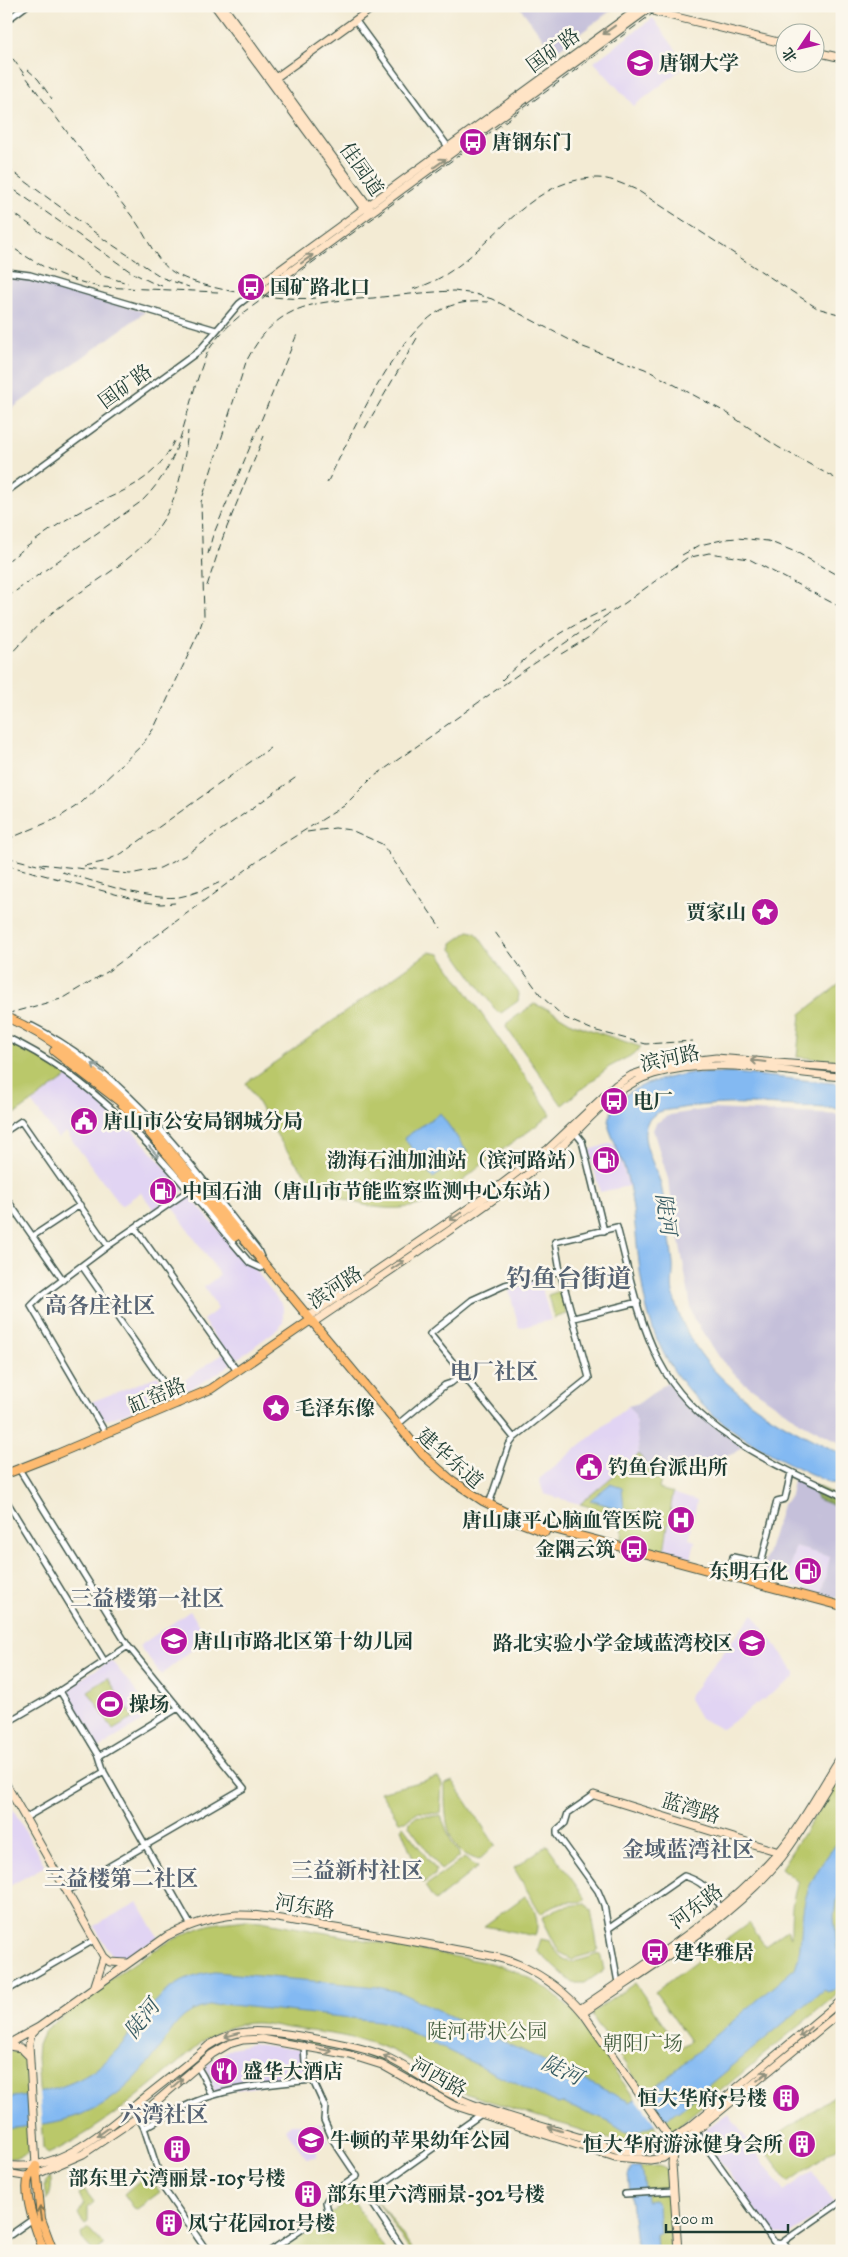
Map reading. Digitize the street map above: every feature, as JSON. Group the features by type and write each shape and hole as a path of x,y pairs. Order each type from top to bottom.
{"main road":[{"name":"佳园道","path":"215,6 274,79"},
{"name":"佳园道","path":"223,6 369,209"},
{"path":"274,79 375,6"},
{"path":"650,7 656,12 776,42"},
{"name":"国矿路","path":"252,294 261,293 449,148 639,8 650,7"},
{"name":"国矿路","path":"369,209 650,7"},
{"path":"826,54 842,58"},
{"path":"6,1015 35,1031 100,1078 122,1097 150,1126 255,1258"},
{"path":"6,1022 31,1034 119,1102 147,1130 255,1258"},
{"name":"滨河路","path":"310,1321 486,1204 545,1160 616,1085 632,1075 664,1064 716,1058 842,1068"},
{"name":"滨河路","path":"573,1130 621,1089 636,1081 668,1070 720,1065 842,1077"},
{"name":"建华东道","path":"255,1258 423,1455 444,1474 489,1504 548,1528 842,1606"},
{"name":"建华东道","path":"310,1321 407,1444 447,1483 479,1504 527,1526 842,1611"},
{"name":"缸窑路","path":"6,1474 179,1404 211,1389 310,1321"},
{"name":"河东路","path":"581,2011 738,1894 778,1852 842,1755"},
{"name":"河东路","path":"581,2011 705,1928 754,1887 782,1856 842,1764"},
{"path":"6,1784 104,1957 110,1962 128,1963"},
{"name":"蓝湾路","path":"594,1795 778,1852"},
{"name":"河东路","path":"6,2045 38,2027 167,1936 190,1924 236,1915 265,1916 384,1935 500,1957 520,1965 553,1983 581,2011 671,2140"},
{"path":"94,1987 100,1976 104,1957"},
{"name":"河西路","path":"6,2174 34,2172 83,2154 138,2117 196,2066 229,2044 242,2040 262,2039 304,2042 380,2055 405,2067 445,2092 472,2104 616,2153 641,2152 661,2147 671,2140 842,2000"},
{"name":"河西路","path":"6,2165 34,2172 96,2137 219,2038 249,2031 268,2032 382,2065 437,2097 480,2115 641,2160 663,2158 842,2011"},
{"path":"38,2027 31,2035 29,2056 34,2172 41,2219 53,2251"},
{"path":"6,2045 21,2048 29,2056"},
{"path":"671,2140 678,2251"},
{"path":"34,2172 28,2186 33,2219 44,2251"}],"street":[{"path":"6,21 26,6"},
{"path":"356,21 449,148"},
{"path":"6,272 30,275 216,330"},
{"name":"国矿路","path":"6,492 199,351 239,304 252,294"},
{"path":"6,1015 67,1046 95,1066 136,1102 156,1122 258,1250 263,1266"},
{"path":"6,1037 51,1060 106,1102 145,1141 250,1263 263,1266"},
{"path":"6,1132 21,1122 108,1246"},
{"path":"573,1130 582,1141 604,1231"},
{"path":"106,1434 32,1306 41,1296 108,1246 188,1191"},
{"path":"6,1198 63,1280"},
{"path":"33,1236 80,1205"},
{"path":"135,1228 236,1371"},
{"path":"489,1504 509,1445 514,1438 590,1378 560,1271 554,1242 617,1228 650,1341 659,1361 686,1400 701,1415 742,1446 842,1496"},
{"path":"82,1266 179,1404"},
{"path":"514,1438 430,1334 478,1298 505,1285 560,1271"},
{"path":"574,1318 638,1302"},
{"path":"396,1425 445,1385 451,1383 462,1374"},
{"path":"19,1469 128,1646 244,1788 146,1847 67,1891"},
{"path":"729,1577 733,1556 761,1563 777,1501 785,1499 791,1472"},
{"path":"6,1500 105,1662"},
{"path":"6,1722 128,1646"},
{"path":"60,1690 99,1756 104,1772 190,1924"},
{"path":"99,1756 178,1708"},
{"path":"26,1818 104,1772"},
{"path":"594,1795 568,1813 565,1822 557,1830 556,1834 598,1891 604,1905 618,1983"},
{"path":"608,1928 684,1876 698,1880 704,1885 721,1908"},
{"path":"6,1991 94,1940"},
{"path":"270,2251 328,2211 326,2202 330,2195 357,2176 333,2140 324,2120 325,2107 323,2100 312,2080 303,2055 304,2042"},
{"path":"196,2066 212,2096"},
{"path":"144,2128 186,2106 212,2096 271,2084 312,2080"},
{"path":"133,2107 144,2128 164,2189 207,2251"},
{"path":"404,2251 367,2195 480,2115"},
{"path":"695,2131 774,2242 780,2244 842,2201"},
{"path":"625,2194 673,2191"},
{"path":"6,2238 33,2219"},
{"path":"783,2242 789,2251"}],"shaded area":[{"path":"519,6 617,6 554,53"},
{"name":"唐钢大学","path":"653,18 687,65 634,106 594,62"},
{"path":"6,276 26,278 145,312 6,413"},
{"path":"70,1075 135,1133 185,1190 154,1210 141,1192 121,1206 66,1132 58,1138 32,1103"},
{"path":"710,1109 842,1115 842,1444 799,1421 743,1382 722,1361 693,1318 668,1179 653,1130 656,1123 670,1115"},
{"name":"渤海石油加油站（滨河路站）","path":"612,1143 617,1149 629,1186 600,1192 589,1150"},
{"path":"188,1194 247,1264 253,1267 283,1306 283,1323 279,1328 214,1376 189,1389 108,1420 101,1418 91,1402 158,1376 169,1391 225,1352 203,1320 218,1309 204,1287 220,1275 171,1205"},
{"path":"539,1278 551,1320 519,1328 508,1286"},
{"path":"668,1382 683,1399 742,1447 733,1454 674,1470 661,1480 654,1478 639,1454 635,1415 628,1406 639,1403"},
{"name":"钓鱼台派出所","path":"628,1406 635,1415 639,1454 580,1504 544,1494 539,1479"},
{"path":"794,1476 814,1485 817,1499 842,1509 842,1599 821,1594 830,1557 795,1547 786,1584 760,1577 782,1505 789,1499"},
{"name":"唐山康平心脑血管医院","path":"673,1493 697,1501 689,1539 695,1541 691,1559 664,1551"},
{"name":"东明石化","path":"795,1547 830,1557 821,1594 786,1584"},
{"name":"唐山市路北区第十幼儿园","path":"190,1611 208,1637 161,1675 139,1646"},
{"name":"路北实验小学金域蓝湾校区","path":"753,1614 795,1672 795,1677 722,1729 700,1718 688,1697"},
{"path":"111,1660 154,1714 97,1749 65,1692 67,1688"},
{"path":"13,1809 45,1866 6,1888 6,1812"},
{"path":"138,1902 158,1937 123,1961 113,1958 94,1926"},
{"path":"252,2044 302,2050 314,2078 215,2093 205,2066 231,2048"},
{"path":"728,2113 784,2191 812,2171 835,2203 788,2236 769,2230 700,2133"},
{"name":"牛顿的苹果幼年公园","path":"322,2123 328,2142 317,2149 317,2156 307,2159 285,2129 291,2124"}],"green space":[{"path":"469,931 476,933 519,994 518,1001 501,1013 497,1012 452,949 452,943"},
{"path":"429,952 440,954 551,1114 442,1196 426,1203 408,1207 390,1208 353,1202 321,1186 298,1165 282,1143 246,1083"},
{"path":"842,982 842,1061 797,1057 801,1014"},
{"path":"534,1004 550,1010 573,1024 641,1047 634,1054 609,1067 562,1105 506,1027 507,1023"},
{"path":"6,1039 70,1075 15,1114 6,1103"},
{"path":"560,1291 567,1314 554,1318 548,1295"},
{"path":"639,1454 654,1478 661,1480 659,1489 673,1493 664,1551 622,1540 623,1517 580,1504"},
{"path":"814,1485 842,1498 842,1509 817,1499 814,1493"},
{"name":"操场","path":"108,1678 133,1718 113,1730 88,1691"},
{"name":"朝阳广场","path":"842,1774 842,1990 672,2131 592,2016 593,2012 635,1983 680,2048 690,2041 655,1992 749,1923 765,1946 787,1930 791,1937 791,1916 798,1882 781,1868"},
{"path":"438,1777 442,1784 440,1814 417,1812 406,1821 399,1821 380,1792"},
{"path":"453,1781 495,1845 479,1860 461,1852 455,1845 448,1829 445,1784"},
{"path":"417,1816 441,1816 452,1843 459,1853 459,1857 441,1870 409,1826 410,1822"},
{"path":"403,1826 436,1870 435,1875 423,1883 401,1828"},
{"path":"547,1845 586,1899 579,1902 556,1904 541,1914 514,1868"},
{"path":"464,1858 478,1867 435,1901 425,1886"},
{"path":"525,1896 536,1915 537,1926 535,1936 484,1926"},
{"path":"586,1904 591,1910 598,1949 597,1952 572,1959 559,1952 542,1918 558,1908"},
{"name":"陡河带状公园","path":"246,1920 261,1921 490,1963 515,1971 546,1988 572,2010 661,2136 648,2144 621,2143 461,2092 407,2058 373,2043 331,2034 254,2023 233,2026 207,2038 111,2117 70,2143 48,2154 43,2148 37,2057 38,2045 44,2031 122,1971 165,1944 186,1933 208,1925"},
{"path":"541,1939 550,1941 555,1950 565,1960 576,1961 600,1954 604,1970 585,1983 573,1983 537,1951"},
{"path":"254,2033 301,2041 257,2036 236,2039 215,2048 140,2111 138,2106 210,2048 229,2038"},
{"path":"308,2040 380,2058 400,2067 464,2104 634,2155 651,2156 640,2157 614,2154 463,2106 436,2094 404,2072 376,2059 307,2043"},
{"path":"6,2051 22,2052 26,2061 33,2148 25,2155 10,2158 6,2158"},
{"path":"842,2090 842,2144 788,2182 763,2146"},
{"path":"657,2166 666,2168 672,2251 657,2251 656,2233 660,2234 646,2201 643,2174 639,2167"},
{"path":"147,2174 160,2192 137,2209 134,2208 124,2194"},
{"path":"50,2177 50,2192 46,2201 44,2185 48,2185 45,2183"},
{"path":"85,2190 94,2202 88,2208 88,2222 85,2224 78,2215 84,2205 79,2194"},
{"path":"373,2194 414,2251 410,2251"},
{"path":"352,2199 386,2251 275,2251"},
{"path":"88,2228 104,2245 98,2251 93,2251 82,2239 81,2234"}],"water":[{"name":"陡河","path":"691,1073 734,1073 842,1084 842,1109 759,1104 717,1104 668,1110 654,1115 648,1122 645,1130 645,1139 661,1185 665,1204 673,1263 673,1293 683,1323 697,1349 716,1372 762,1410 815,1441 842,1454 842,1484 830,1483 765,1450 736,1432 710,1411 687,1388 667,1360 653,1328 643,1291 629,1185 609,1128 610,1114 616,1103 638,1088 665,1078"},
{"path":"440,1113 468,1153 433,1178 404,1138"},
{"path":"610,1484 622,1488 624,1509 590,1500"},
{"name":"陡河","path":"842,1837 842,1890 836,1901 834,1917 841,1984 838,1989 827,1992 823,1990 679,2111 641,2131 626,2133 609,2122 562,2103 558,2104 397,2026 379,2021 221,2004 193,2011 185,2016 173,2028 152,2059 135,2079 122,2091 96,2108 72,2118 6,2129 6,2098 56,2088 90,2073 115,2052 161,1996 175,1985 193,1977 215,1972 378,1987 402,1993 630,2102 652,2090 795,1968 800,1947 803,1911 808,1891 823,1862"},
{"path":"632,2167 639,2167 643,2174 646,2201 654,2200 658,2205 660,2234 656,2234 657,2251 637,2251 628,2176"}],"pier":[{"path":"39,2090 42,2127 31,2129 28,2093"},
{"path":"645,2092 665,2121 657,2127 635,2097"}],"railway":[{"path":"6,598 142,501 154,487 164,474 177,446 202,365 210,348 225,329 242,314 663,6"},
{"path":"6,49 53,114 134,219 158,257 170,270 191,281 246,294 284,298 316,298"},
{"path":"27,69 38,79 52,99"},
{"path":"6,167 105,240 163,278 189,287"},
{"path":"413,289 438,279 461,264 523,208 545,193 569,182 602,178 637,190 817,308 842,315"},
{"path":"6,184 131,272 162,286"},
{"path":"6,208 103,276 128,283"},
{"path":"6,243 51,270 74,280 100,287 218,292"},
{"path":"6,840 58,818 81,803 142,745 154,728 198,634 204,616 201,502 246,362 270,327 284,316 299,309 332,301 444,291 475,294 492,299 583,347 645,369 727,413 778,447 842,482"},
{"path":"327,483 376,387 408,339 426,321 443,309 465,302 488,302"},
{"path":"208,554 212,538 298,332"},
{"path":"365,428 417,338"},
{"path":"6,659 53,612 108,574 151,537 171,505 182,469 188,431"},
{"path":"207,586 223,537 264,436"},
{"path":"6,562 69,518 141,480 154,470 165,457 174,441"},
{"path":"682,555 700,545 726,539 737,538 768,541 798,553 842,578"},
{"path":"6,1014 61,999 107,972 273,850 344,806 372,778 687,558 709,553 749,559 842,608"},
{"path":"502,680 550,640 605,610"},
{"path":"561,654 591,636 608,620"},
{"path":"84,866 103,862 121,854 270,748"},
{"path":"40,864 130,874 160,868 184,856 298,776"},
{"path":"307,832 335,828 351,830 382,844 441,928"},
{"path":"6,857 45,867"},
{"path":"6,865 145,902 175,903"},
{"path":"62,872 137,893 166,897 179,897 191,894 223,881"},
{"path":"495,932 542,997 565,1018 593,1030 646,1044 693,1041"}],"place":[{"name":"唐钢大学","path":"640,63"},
{"name":"唐钢东门","path":"473,142"},
{"name":"国矿路北口","path":"251,287"},
{"name":"贾家山","path":"765,912"},
{"name":"电厂","path":"614,1101"},
{"name":"唐山市公安局钢城分局","path":"84,1121"},
{"name":"渤海石油加油站（滨河路站）","path":"606,1160"},
{"name":"中国石油（唐山市节能监察监测中心东站）","path":"163,1191"},
{"name":"毛泽东像","path":"276,1408"},
{"name":"钓鱼台派出所","path":"589,1467"},
{"name":"唐山康平心脑血管医院","path":"681,1520"},
{"name":"金隅云筑","path":"634,1549"},
{"name":"东明石化","path":"808,1571"},
{"name":"唐山市路北区第十幼儿园","path":"174,1641"},
{"name":"路北实验小学金域蓝湾校区","path":"752,1643"},
{"name":"操场","path":"110,1704"},
{"name":"建华雅居","path":"655,1952"},
{"name":"盛华大酒店","path":"224,2071"},
{"name":"恒大华府5号楼","path":"786,2098"},
{"name":"牛顿的苹果幼年公园","path":"311,2140"},
{"name":"恒大华府游泳健身会所","path":"802,2144"},
{"name":"部东里六湾丽景-105号楼","path":"177,2149"},
{"name":"部东里六湾丽景-302号楼","path":"308,2194"},
{"name":"凤宁花园101号楼","path":"169,2223"}],"district":[{"name":"钓鱼台街道","path":"569,1278"},
{"name":"高各庄社区","path":"100,1305"},
{"name":"电厂社区","path":"494,1371"},
{"name":"三益楼第一社区","path":"147,1598"},
{"name":"金域蓝湾社区","path":"688,1849"},
{"name":"三益新村社区","path":"357,1870"},
{"name":"三益楼第二社区","path":"121,1878"},
{"name":"六湾社区","path":"164,2114"}]}
